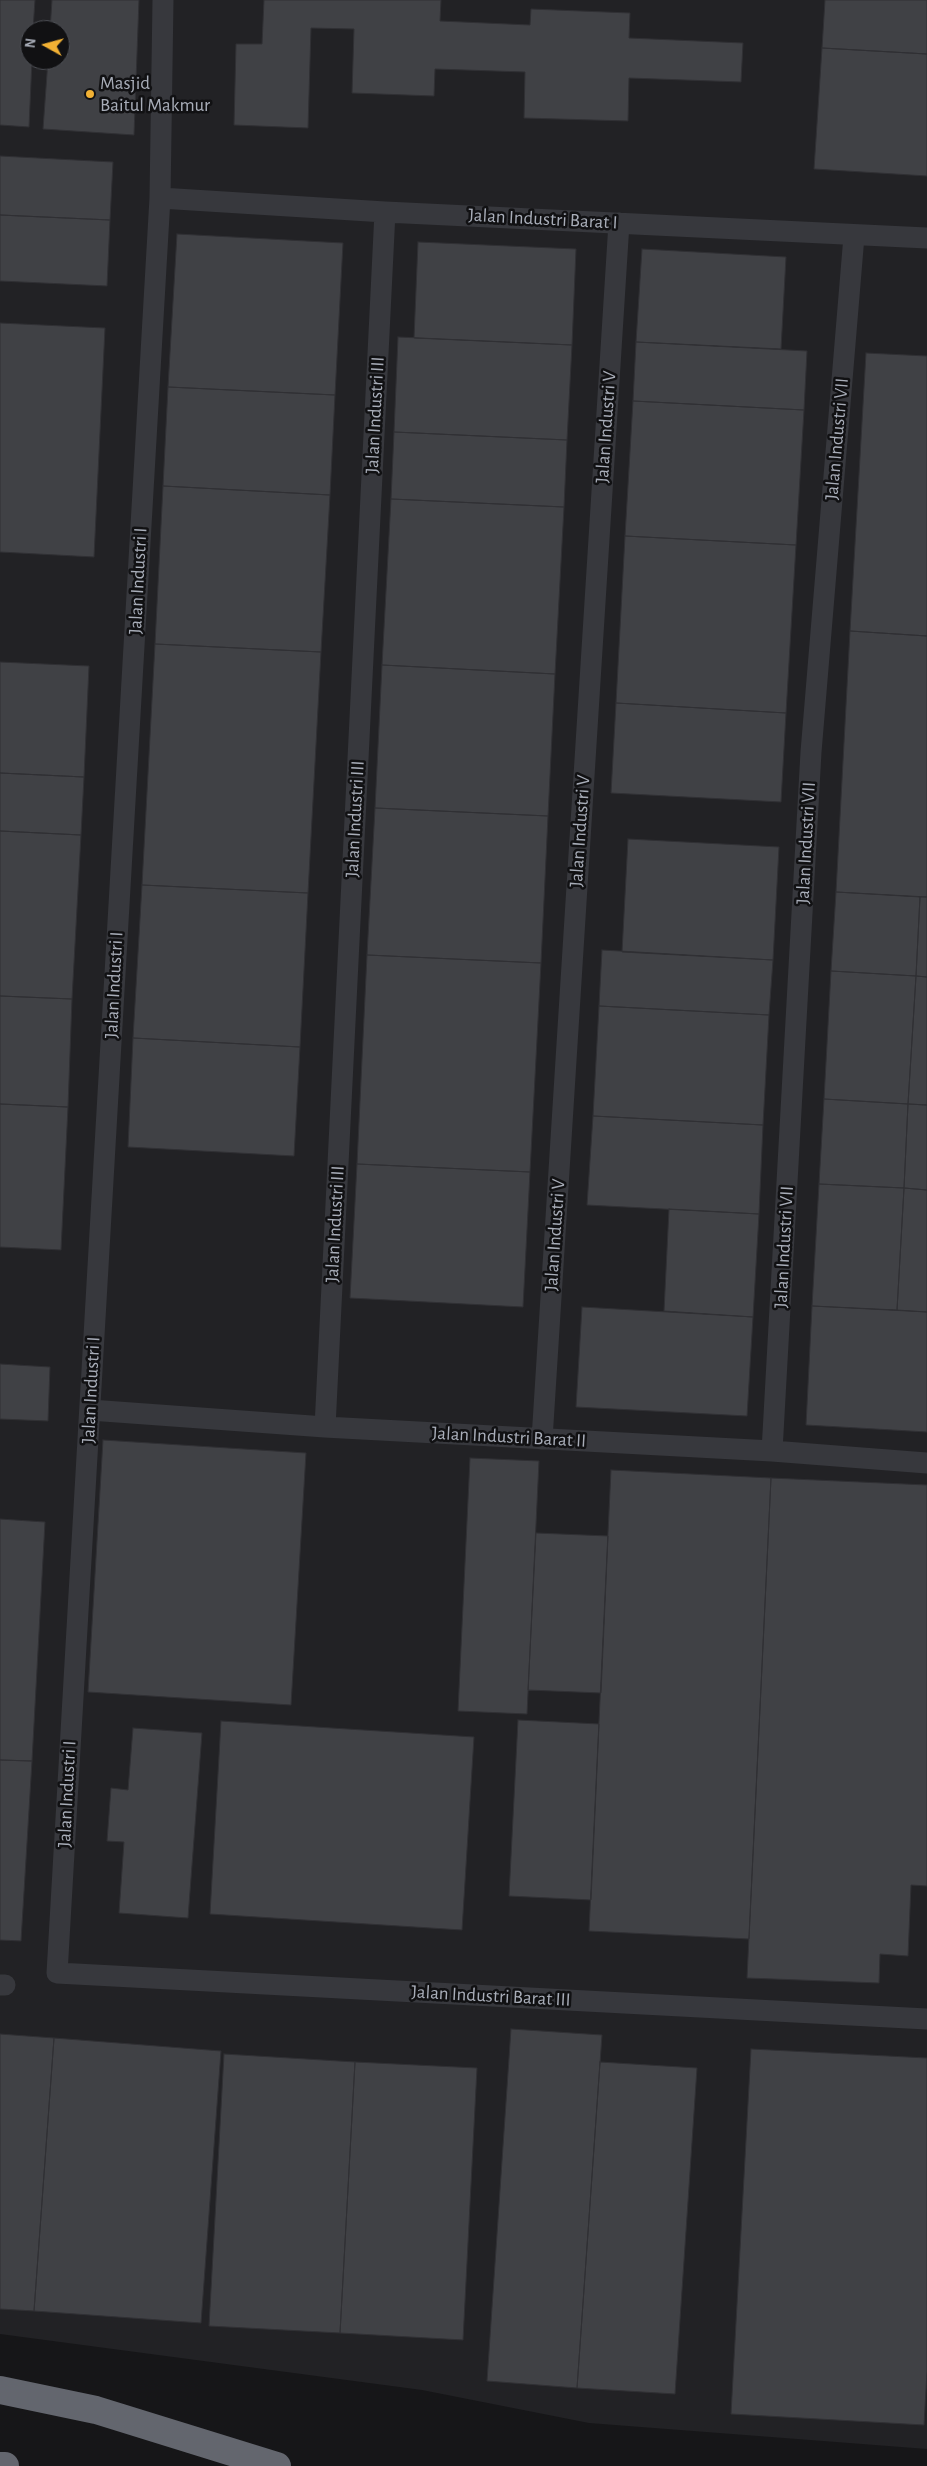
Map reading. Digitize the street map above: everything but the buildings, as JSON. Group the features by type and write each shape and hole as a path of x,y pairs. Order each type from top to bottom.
{"highway":[{"path":"0,2390 96,2410 277,2466"},
{"path":"0,2466 5,2466"}],"lane":[{"name":"Jalan Industri I","path":"57,1970 160,198 162,0"},
{"name":"Jalan Industri Barat I","path":"160,198 385,212 854,236 927,238"},
{"name":"Jalan Industri III","path":"325,1427 385,212"},
{"name":"Jalan Industri V","path":"542,1439 619,223"},
{"name":"Jalan Industri VII","path":"772,1451 811,752 854,236"},
{"name":"Jalan Industri Barat II","path":"90,1410 325,1427 772,1451 927,1463"},
{"name":"Jalan Industri Barat III","path":"57,1970 57,1973 67,1974 927,2020"}],"shaded area":[{"path":"0,0 927,0 927,2449 589,2423 422,2390 0,2334"}],"place":[{"name":"Masjid Baitul Makmur","path":"90,94"}]}
